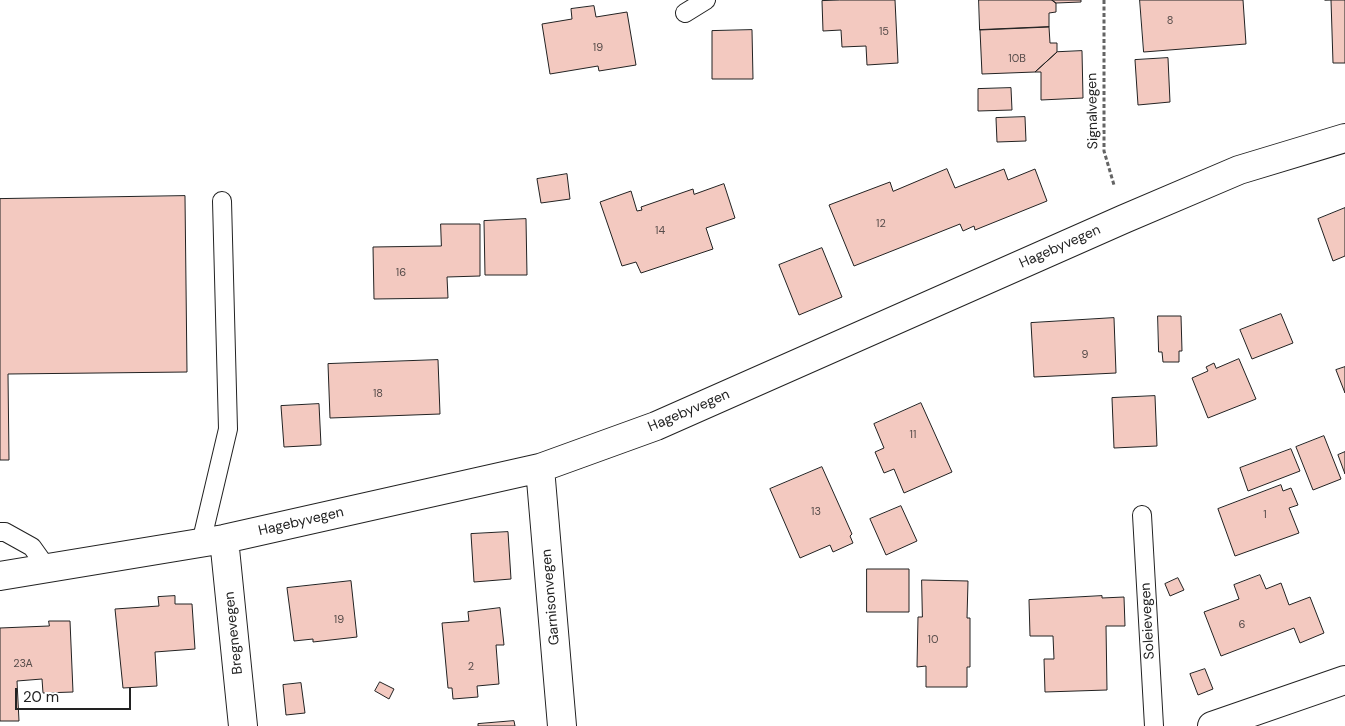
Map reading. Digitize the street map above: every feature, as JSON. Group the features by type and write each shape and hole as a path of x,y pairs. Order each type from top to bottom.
{"street":[{"name":"Hagebyvegen","path":"0,576 212,541 540,468 665,422 1239,170 1345,138"},
{"name":"Garnisonvegen","path":"540,468 562,726"},
{"name":"Bregnevegen","path":"212,541 243,726"},
{"path":"1212,726 1345,680"}],"lane":[{"path":"685,13 706,0"},
{"path":"212,541 228,429 222,201"},
{"name":"Soleievegen","path":"1142,515 1154,726"},
{"path":"0,532 5,532 32,547 47,568"}],"path":[{"name":"Signalvegen","path":"1104,0 1104,151 1124,219"}],"building":[{"path":"895,0 898,63 867,65 866,46 842,47 841,30 823,31 822,1"},
{"path":"979,0 1052,0 1056,3 1056,12 1049,13 1049,27 980,30"},
{"path":"1052,0 1081,0 1081,2 1056,3"},
{"path":"1140,0 1243,0 1246,44 1144,52"},
{"path":"1331,0 1345,0 1345,63 1333,63"},
{"path":"594,6 596,17 627,12 636,65 599,71 598,66 550,74 542,24 572,19 571,9"},
{"path":"1049,27 1050,43 1057,43 1057,52 1035,72 982,74 980,30"},
{"path":"752,30 753,79 712,79 712,31"},
{"path":"1082,51 1083,98 1041,100 1041,72 1035,72 1057,52"},
{"path":"1168,58 1170,102 1138,105 1135,60"},
{"path":"1011,88 1012,110 978,111 978,89"},
{"path":"1025,117 1026,141 997,142 996,118"},
{"path":"947,169 955,188 1004,169 1008,180 1035,169 1047,201 975,230 974,226 963,231 960,224 854,266 829,205 890,182 893,191"},
{"path":"567,174 570,199 541,203 537,179"},
{"path":"724,184 735,218 706,228 713,249 641,273 636,262 622,266 600,202 631,191 637,211 642,210 641,207 693,189 694,194"},
{"path":"185,196 187,372 8,374 9,460 0,460 0,199"},
{"path":"1345,208 1345,256 1333,261 1318,219"},
{"path":"526,219 527,275 485,275 484,221"},
{"path":"441,224 480,224 480,276 447,277 448,298 374,299 373,247 441,246"},
{"path":"822,248 842,297 799,315 779,265"},
{"path":"1281,314 1293,343 1252,359 1240,330"},
{"path":"1158,316 1181,316 1182,351 1179,351 1179,362 1163,362 1162,352 1159,352"},
{"path":"1114,318 1116,373 1034,377 1031,323"},
{"path":"1239,359 1256,399 1208,418 1192,378 1208,371 1206,367 1214,363 1216,368"},
{"path":"438,360 440,414 330,418 328,364"},
{"path":"1345,367 1345,393 1336,370"},
{"path":"1155,396 1157,446 1114,448 1112,398"},
{"path":"921,403 952,472 904,493 894,469 884,473 875,452 884,448 874,424"},
{"path":"319,404 321,445 284,447 281,406"},
{"path":"1324,436 1341,479 1313,490 1296,447"},
{"path":"1291,449 1300,471 1248,491 1240,468"},
{"path":"1345,452 1345,474 1338,455"},
{"path":"822,467 852,534 850,536 853,543 833,552 830,545 800,558 770,489"},
{"path":"1281,485 1283,491 1291,488 1298,505 1289,508 1299,533 1235,556 1218,509"},
{"path":"901,506 917,541 886,555 870,519"},
{"path":"508,532 511,579 474,582 471,534"},
{"path":"867,569 909,569 909,612 867,612"},
{"path":"1260,575 1266,589 1281,583 1289,605 1310,597 1324,633 1300,643 1294,628 1221,656 1204,612 1239,599 1234,585"},
{"path":"1178,578 1184,590 1170,596 1165,584"},
{"path":"922,580 968,581 967,618 970,618 970,667 967,667 967,687 926,687 926,666 917,667 918,617 922,617"},
{"path":"351,581 357,637 313,642 313,639 294,641 287,588"},
{"path":"175,596 175,604 192,604 195,649 155,652 157,686 123,688 115,609 159,606 158,597"},
{"path":"1102,596 1102,598 1124,597 1125,626 1106,626 1107,690 1045,692 1044,659 1054,659 1053,636 1030,636 1029,600"},
{"path":"500,608 504,645 496,645 499,684 477,686 478,697 453,699 452,688 448,688 442,623 469,621 468,612"},
{"path":"49,621 70,621 73,692 43,693 42,679 17,681 19,721 0,721 0,628 49,626"},
{"path":"1205,669 1213,689 1198,695 1190,674"},
{"path":"380,682 394,689 389,699 375,691"},
{"path":"301,683 305,713 286,715 283,685"},
{"path":"514,721 515,726 478,726 478,724"}]}
